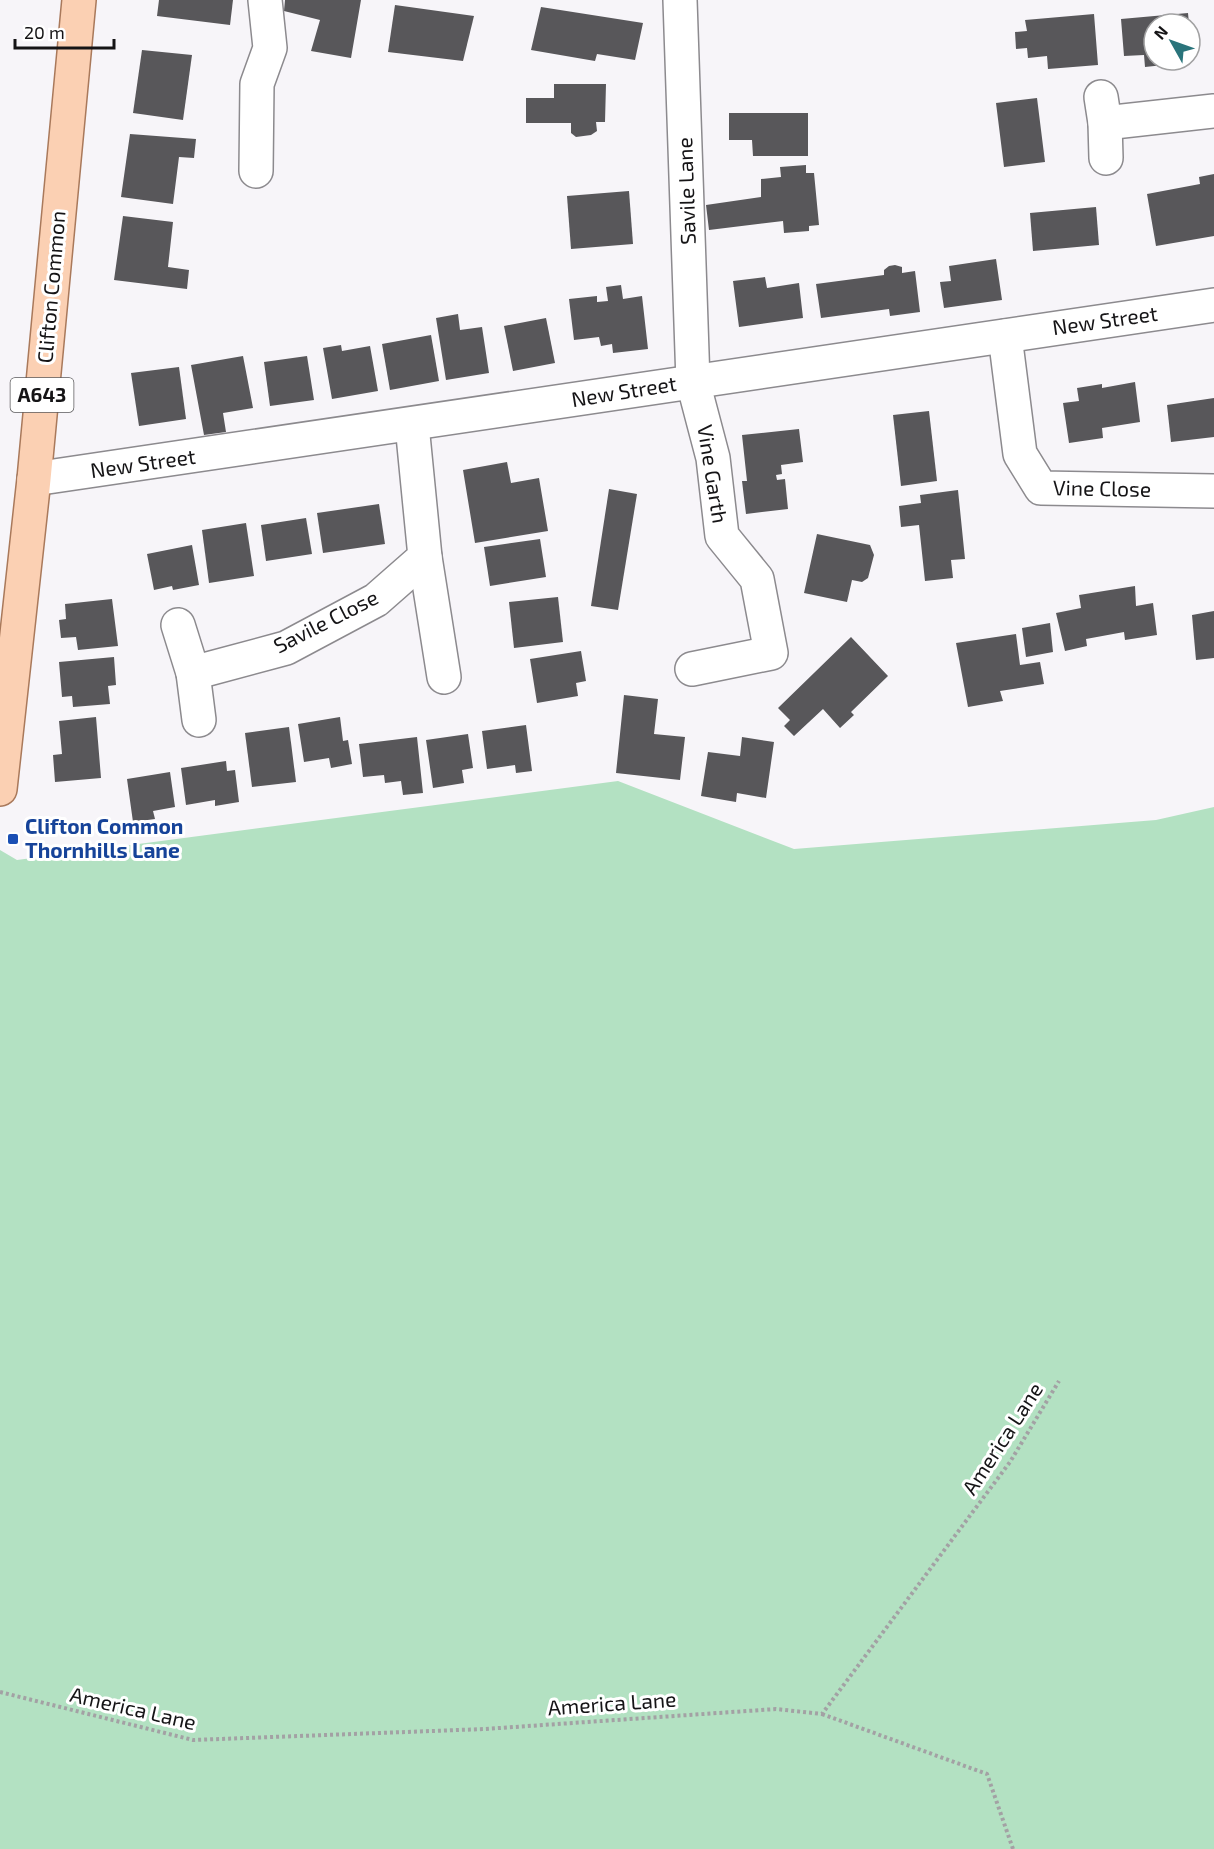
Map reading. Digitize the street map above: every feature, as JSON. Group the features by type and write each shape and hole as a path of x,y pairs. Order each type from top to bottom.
{"main road":[{"name":"Clifton Common","path":"0,789 34,479 79,0"}],"street":[{"path":"256,171 257,84 270,48 265,0"},
{"name":"Savile Lane","path":"680,0 693,382"},
{"path":"1106,158 1103,110 1214,111"},
{"name":"New Street","path":"34,479 1214,305"},
{"name":"Vine Close","path":"1005,336 1020,454 1041,488 1214,491"},
{"name":"Vine Garth","path":"692,669 771,653 757,579 722,536 713,458 693,382"},
{"path":"412,425 425,557 444,677"},
{"name":"Savile Close","path":"193,673 286,648 376,600 425,557"},
{"path":"178,625 193,673 199,720"}],"path":[{"name":"America Lane","path":"0,1692 193,1740 484,1728 776,1709 822,1714 1010,1462 1059,1381"},
{"path":"822,1714 987,1774 1013,1849"}],"green space":[{"path":"618,781 794,849 1156,820 1214,807 1214,1849 0,1849 0,850 17,860"}],"building":[{"path":"159,0 233,0 230,25 157,16"},
{"path":"285,0 361,0 351,58 311,51 320,20 284,11"},
{"path":"395,5 474,16 463,61 388,52"},
{"path":"541,7 643,23 635,60 597,54 595,61 531,50"},
{"path":"1094,14 1098,65 1048,69 1047,56 1028,58 1027,48 1016,49 1015,32 1027,31 1025,20"},
{"path":"1142,17 1142,55 1124,56 1121,19"},
{"path":"142,50 192,55 183,120 133,113"},
{"path":"554,84 606,84 605,122 596,122 597,131 591,135 576,137 571,133 571,123 526,123 526,98 554,98"},
{"path":"1037,98 1045,162 1004,167 996,103"},
{"path":"729,113 808,113 808,156 753,156 752,140 729,140"},
{"path":"130,134 196,139 194,158 179,157 173,204 121,197"},
{"path":"806,165 806,173 814,173 819,225 809,226 809,231 784,233 783,221 709,230 706,205 761,197 761,179 781,177 780,167"},
{"path":"1214,174 1214,236 1156,246 1147,194 1200,184 1199,177"},
{"path":"629,191 633,244 571,249 567,196"},
{"path":"1096,207 1099,245 1033,251 1030,213"},
{"path":"123,216 173,222 168,267 189,270 187,289 114,280"},
{"path":"996,259 1002,300 944,308 940,282 951,281 949,266"},
{"path":"895,265 902,267 902,273 915,271 920,312 890,316 889,309 821,318 816,284 884,275 884,270"},
{"path":"765,277 767,288 799,283 803,318 739,327 733,281"},
{"path":"621,285 623,299 642,296 648,349 613,353 612,344 601,346 599,337 574,340 569,299 597,296 597,302 608,301 606,287"},
{"path":"458,314 460,330 482,327 489,373 446,380 436,318"},
{"path":"546,318 555,363 513,371 504,326"},
{"path":"431,335 439,381 390,390 382,344"},
{"path":"341,345 342,351 370,346 378,391 332,399 323,348"},
{"path":"243,356 253,408 223,413 226,432 204,435 191,365"},
{"path":"307,356 314,400 270,406 264,362"},
{"path":"179,367 186,419 139,426 131,373"},
{"path":"1135,382 1140,422 1102,428 1103,438 1069,443 1063,403 1079,401 1077,388 1102,384 1102,388"},
{"path":"1214,398 1214,437 1171,442 1167,405"},
{"path":"929,411 937,481 901,486 893,415"},
{"path":"799,429 803,462 781,465 782,474 776,475 777,480 785,479 788,509 746,514 742,481 747,481 742,435"},
{"path":"507,462 511,483 539,478 548,531 475,543 463,470"},
{"path":"609,489 637,494 618,610 591,606"},
{"path":"958,490 965,559 951,560 953,578 925,581 919,525 901,527 899,506 921,503 920,495"},
{"path":"379,504 385,544 323,553 317,513"},
{"path":"306,518 312,554 266,561 261,525"},
{"path":"246,523 254,576 209,583 202,530"},
{"path":"817,534 870,545 874,555 868,578 862,582 852,580 847,602 804,593"},
{"path":"540,539 546,577 490,586 484,547"},
{"path":"192,545 199,585 173,590 172,586 154,590 147,554"},
{"path":"1135,586 1136,606 1153,603 1157,635 1125,640 1124,632 1086,639 1087,646 1065,651 1056,613 1081,608 1079,595"},
{"path":"558,597 563,642 514,648 509,602"},
{"path":"112,599 118,646 78,650 76,637 61,638 59,620 66,619 65,604"},
{"path":"1214,611 1214,658 1196,660 1192,615"},
{"path":"1050,623 1053,652 1026,657 1022,628"},
{"path":"1016,634 1020,665 1040,662 1044,684 1000,691 1003,701 968,707 956,643"},
{"path":"851,637 888,676 851,712 854,715 840,728 823,709 794,736 784,726 790,720 778,708"},
{"path":"581,651 586,681 576,683 578,696 537,703 530,659"},
{"path":"114,657 116,685 108,686 110,704 73,707 72,696 62,697 59,662"},
{"path":"624,695 658,699 654,734 685,737 680,780 616,773"},
{"path":"96,717 101,778 55,782 53,755 62,754 59,721"},
{"path":"340,717 343,741 348,740 352,764 331,768 329,758 304,762 298,724"},
{"path":"526,725 532,771 516,773 515,765 487,769 482,731"},
{"path":"289,727 296,782 252,787 245,733"},
{"path":"468,734 473,768 462,770 464,783 433,788 426,740"},
{"path":"417,737 423,793 403,795 401,781 385,783 384,775 363,777 359,744"},
{"path":"742,737 774,742 766,798 737,793 736,802 701,796 708,752 740,756"},
{"path":"226,761 227,771 235,770 239,802 215,806 215,800 186,805 181,768"},
{"path":"170,772 175,807 153,811 155,819 133,822 127,779"}],"place":[{"name":"Clifton Common Thornhills Lane","path":"13,839"}]}
